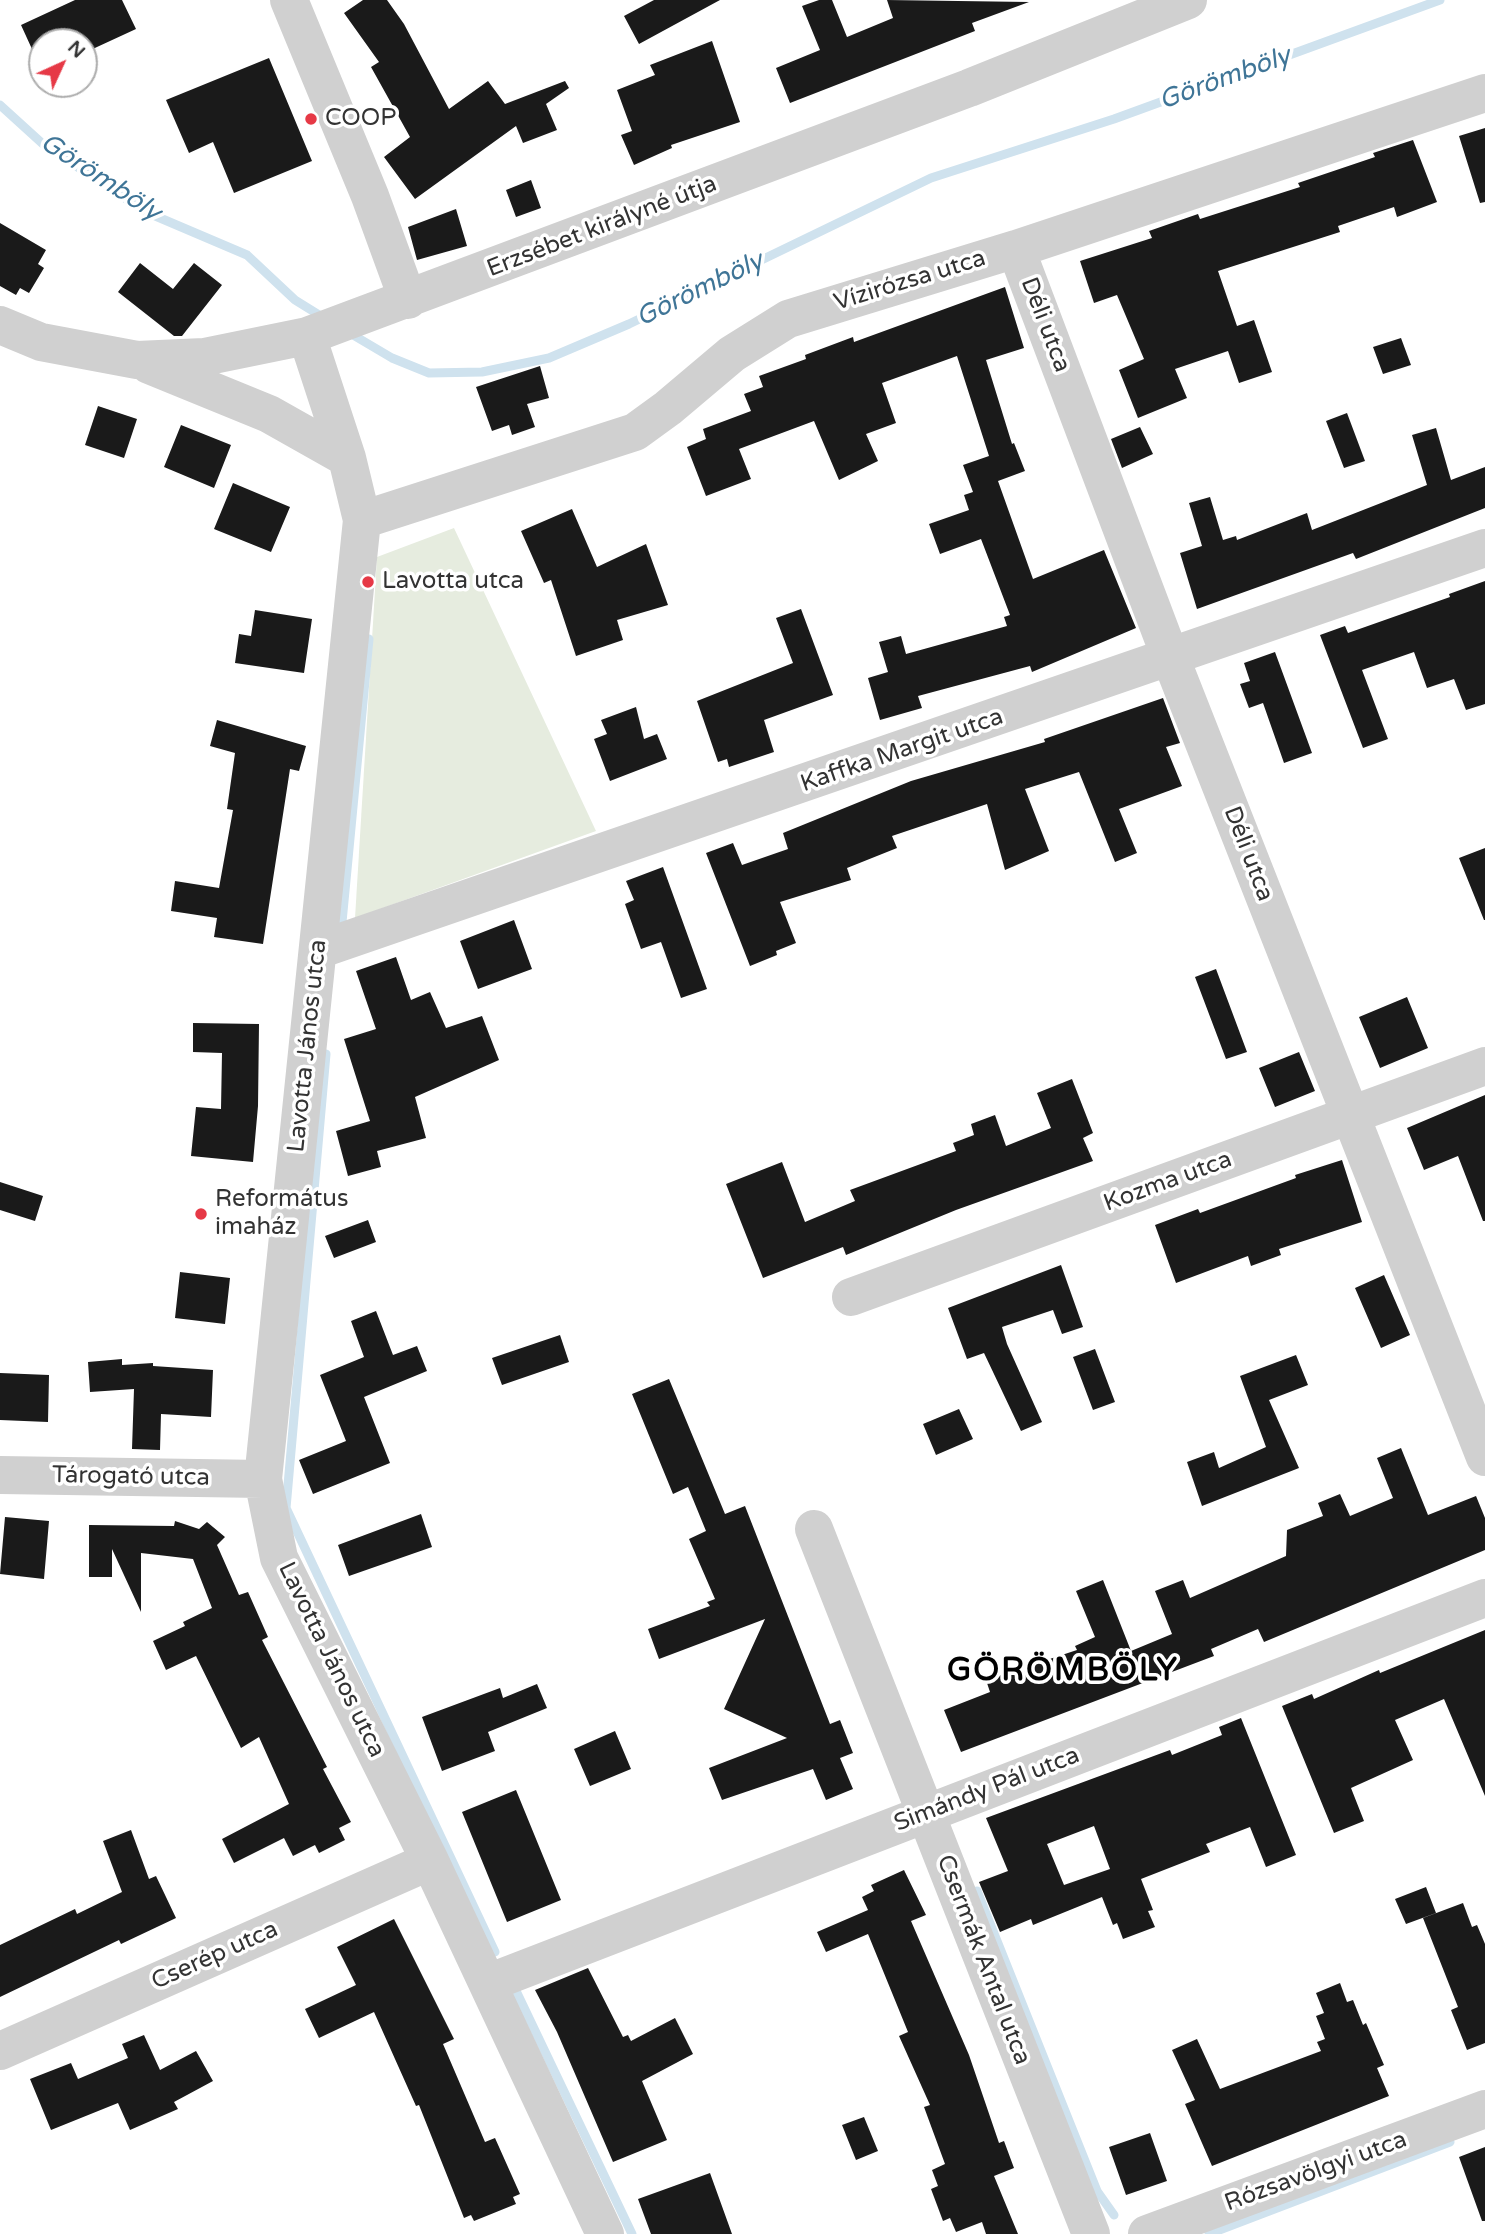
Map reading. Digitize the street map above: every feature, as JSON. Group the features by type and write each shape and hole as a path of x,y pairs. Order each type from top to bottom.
{"street":[{"path":"289,0 370,196 408,300"},
{"name":"Erzsébet királyné útja","path":"0,325 41,342 137,360 204,356 311,335 970,88 1188,0"},
{"name":"Vízirózsa utca","path":"362,520 635,432 732,354 788,319 1016,249 1485,93"},
{"name":"Déli utca","path":"1016,249 1171,659 1485,1457"},
{"name":"Lavotta János utca","path":"311,335 362,520 263,1479 279,1558 430,1861 605,2234"},
{"path":"137,360 269,414 347,458"},
{"name":"Kaffka Margit utca","path":"318,950 1171,659 1485,548"},
{"name":"Kozma utca","path":"851,1297 1485,1066"},
{"name":"Tárogató utca","path":"0,1475 263,1479"},
{"name":"Csermák Antal utca","path":"814,1529 1091,2234"},
{"name":"Simándy Pál utca","path":"488,1983 1485,1598"},
{"name":"Cserép utca","path":"0,2051 430,1861"},
{"name":"Rózsavölgyi utca","path":"1147,2234 1485,2109"}],"shaded area":[{"path":"454,528 596,831 355,918 377,557"}],"building":[{"path":"75,0 122,0 136,29 98,47 98,28 28,28 28,40 21,25"},
{"path":"363,0 387,0 404,24 449,109 488,81 505,104 565,81 569,88 546,104 557,130 523,143 516,126 415,199 384,157 410,137 371,67 379,62 344,13"},
{"path":"654,0 720,0 639,44 624,16"},
{"path":"819,0 832,0 847,37 893,18 887,0 1029,2 972,23 975,31 790,103 776,68 820,50 802,6"},
{"path":"712,41 740,122 671,145 672,148 634,165 621,135 632,131 617,90 655,75 650,65"},
{"path":"269,58 312,161 234,193 213,142 189,153 166,100"},
{"path":"1485,128 1485,202 1480,203 1459,136"},
{"path":"1413,140 1437,202 1397,217 1394,207 1338,226 1340,232 1218,271 1237,326 1254,320 1272,372 1239,383 1228,351 1175,369 1187,398 1138,418 1119,370 1144,359 1117,295 1094,303 1080,261 1152,238 1149,231 1198,214 1200,219 1300,187 1298,183 1375,157 1373,153"},
{"path":"531,180 541,208 516,217 506,190"},
{"path":"456,209 467,246 417,260 408,227"},
{"path":"0,223 46,250 38,264 44,268 29,293 20,288 16,295 0,286"},
{"path":"140,263 173,289 194,263 222,285 182,336 174,336 118,292"},
{"path":"1005,287 1024,348 986,360 1012,444 1014,443 1025,471 998,481 1033,579 1104,550 1136,628 1032,672 1030,666 918,696 922,708 880,720 868,678 888,672 879,642 901,636 906,654 1007,626 1004,617 1010,615 981,539 940,554 929,524 969,510 964,495 973,492 963,465 989,456 957,356 882,383 896,423 866,434 878,461 839,480 814,421 739,449 751,479 706,496 687,447 706,439 703,429 751,411 744,394 763,387 759,376 806,359 805,355 853,337 854,342"},
{"path":"1401,338 1411,365 1383,374 1373,347"},
{"path":"540,366 549,398 527,404 535,427 512,435 509,425 492,431 476,387"},
{"path":"98,406 137,419 124,458 85,445"},
{"path":"1347,413 1365,461 1344,468 1326,421"},
{"path":"181,425 231,445 214,488 164,467"},
{"path":"1140,427 1153,454 1122,468 1111,439"},
{"path":"1436,428 1451,480 1485,467 1485,508 1356,559 1353,553 1197,609 1180,553 1202,546 1189,503 1210,497 1223,540 1236,536 1237,540 1307,513 1312,530 1427,485 1412,435"},
{"path":"233,483 290,507 271,552 214,529"},
{"path":"572,509 597,567 646,544 668,605 617,620 623,640 576,656 551,580 544,583 521,531"},
{"path":"1485,581 1485,704 1466,710 1454,679 1427,688 1414,652 1362,670 1388,739 1363,748 1320,635 1345,626 1348,633 1450,597 1449,594"},
{"path":"801,609 833,695 764,720 774,752 729,767 727,759 718,762 697,701 793,663 776,618"},
{"path":"255,610 312,619 304,673 235,663 239,634 251,636"},
{"path":"1275,652 1312,753 1284,763 1263,703 1249,708 1240,684 1250,681 1244,663"},
{"path":"1163,698 1180,743 1166,747 1182,786 1119,809 1137,853 1115,862 1079,772 1025,789 1049,851 1005,870 987,804 892,836 897,848 847,868 851,880 780,902 796,943 776,951 777,955 750,966 706,853 733,843 742,865 788,849 783,833 911,781 1045,742 1044,739"},
{"path":"636,707 644,739 657,734 667,759 610,781 594,739 607,734 601,720"},
{"path":"217,720 306,746 299,771 290,769 263,944 214,937 217,918 171,911 175,881 219,888 233,810 227,809 235,753 210,746"},
{"path":"1485,848 1485,920 1484,920 1459,858"},
{"path":"663,867 707,989 681,998 661,942 641,949 625,904 634,900 626,881"},
{"path":"514,920 532,969 478,989 460,941"},
{"path":"396,957 411,1000 430,992 446,1028 482,1016 499,1060 415,1097 426,1138 377,1151 381,1167 348,1176 336,1131 370,1121 344,1039 376,1029 356,971"},
{"path":"1216,969 1247,1052 1226,1059 1195,977"},
{"path":"1407,997 1428,1048 1380,1068 1359,1017"},
{"path":"193,1023 259,1024 258,1106 253,1162 191,1156 196,1107 221,1109 222,1053 193,1052"},
{"path":"1299,1052 1315,1091 1275,1107 1259,1068"},
{"path":"1072,1079 1093,1133 1083,1138 1093,1161 956,1210 846,1255 843,1247 763,1278 726,1184 782,1162 805,1222 855,1201 850,1190 956,1151 953,1143 974,1135 971,1124 995,1115 1006,1146 1051,1128 1037,1093"},
{"path":"1485,1095 1483,1221 1458,1156 1424,1170 1407,1128"},
{"path":"1342,1160 1362,1222 1279,1249 1281,1255 1251,1266 1248,1256 1176,1283 1155,1225 1198,1209 1200,1213 1296,1178 1295,1175"},
{"path":"0,1182 43,1196 35,1221 0,1210"},
{"path":"368,1220 376,1242 334,1258 325,1236"},
{"path":"1061,1265 1083,1327 1062,1334 1053,1310 1002,1327 1042,1422 1021,1431 984,1353 967,1359 948,1308"},
{"path":"180,1272 230,1278 225,1324 175,1318"},
{"path":"1384,1275 1410,1335 1381,1348 1355,1288"},
{"path":"376,1311 393,1355 417,1346 427,1371 364,1397 390,1463 313,1494 299,1460 346,1441 320,1375 364,1357 351,1321"},
{"path":"560,1335 569,1362 502,1385 492,1358"},
{"path":"1095,1349 1115,1402 1093,1410 1073,1357"},
{"path":"1296,1355 1308,1385 1269,1400 1299,1468 1202,1506 1187,1462 1214,1452 1219,1468 1266,1447 1240,1376"},
{"path":"122,1359 122,1365 153,1363 153,1366 213,1370 211,1417 161,1414 160,1450 132,1449 134,1389 90,1392 88,1362"},
{"path":"0,1373 49,1375 48,1422 0,1420"},
{"path":"669,1379 725,1514 745,1506 830,1724 840,1720 853,1753 840,1758 853,1789 826,1800 813,1769 722,1800 709,1768 787,1738 724,1709 765,1619 659,1659 648,1629 710,1606 707,1602 715,1599 689,1539 706,1531 688,1487 673,1494 632,1394"},
{"path":"959,1409 973,1439 936,1455 923,1424"},
{"path":"1401,1448 1428,1515 1476,1496 1485,1518 1485,1550 1264,1642 1258,1629 1211,1649 1214,1656 961,1752 944,1710 990,1692 986,1680 1077,1650 1075,1646 1095,1637 1076,1591 1103,1580 1131,1651 1172,1634 1155,1591 1183,1580 1190,1598 1286,1556 1287,1530 1323,1516 1318,1503 1340,1494 1350,1516 1393,1498 1377,1458"},
{"path":"421,1514 432,1547 349,1576 338,1545"},
{"path":"5,1517 49,1521 44,1579 0,1574"},
{"path":"175,1521 199,1529 207,1522 225,1537 217,1545 239,1595 248,1592 268,1637 262,1640 327,1767 323,1769 351,1822 339,1828 345,1840 319,1853 315,1845 293,1856 284,1838 234,1863 222,1839 289,1804 259,1737 241,1748 196,1656 166,1670 153,1641 185,1626 183,1622 212,1608 193,1559 141,1553 141,1612 112,1549 112,1577 89,1577 89,1525 174,1526"},
{"path":"1485,1630 1485,1796 1444,1699 1395,1720 1413,1760 1351,1788 1364,1821 1334,1833 1282,1706 1312,1694 1314,1699 1379,1670 1380,1673"},
{"path":"537,1684 547,1708 488,1732 495,1751 442,1771 422,1717 500,1688 503,1698"},
{"path":"1241,1718 1296,1855 1266,1867 1250,1827 1206,1844 1210,1852 1141,1879 1153,1910 1148,1911 1155,1927 1123,1939 1117,1923 1113,1925 1102,1897 1033,1925 1031,1919 1000,1932 979,1882 1008,1871 986,1818 1170,1750 1172,1755 1222,1735 1219,1727","holes":["1094,1826 1110,1869 1064,1885 1047,1844"]},
{"path":"615,1731 631,1769 590,1786 574,1749"},
{"path":"516,1790 561,1900 507,1922 462,1812"},
{"path":"131,1830 149,1879 156,1876 176,1918 121,1944 119,1940 0,1997 0,1945 75,1909 77,1914 122,1892 103,1841"},
{"path":"904,1870 926,1915 911,1921 969,2055 999,2143 1004,2141 1014,2168 994,2176 1018,2234 986,2234 982,2222 956,2232 950,2218 943,2221 931,2189 938,2186 932,2170 945,2164 924,2107 930,2105 899,2036 908,2032 868,1934 826,1952 817,1932 868,1910 862,1897 874,1891 871,1885"},
{"path":"1426,1887 1436,1913 1406,1924 1395,1899"},
{"path":"1463,1903 1472,1927 1477,1925 1485,1944 1485,2043 1467,2050 1451,2010 1458,2007 1423,1918"},
{"path":"394,1919 454,2039 443,2044 485,2142 495,2138 520,2194 513,2197 516,2204 474,2221 471,2215 464,2218 419,2105 416,2106 374,2012 319,2038 305,2009 356,1985 337,1947"},
{"path":"588,1968 623,2037 628,2035 631,2041 675,2018 693,2054 642,2081 667,2140 613,2162 557,2032 535,1990"},
{"path":"1340,1983 1347,2002 1353,2000 1363,2025 1366,2023 1384,2065 1377,2068 1389,2096 1212,2166 1185,2104 1195,2100 1172,2050 1197,2039 1220,2089 1321,2051 1317,2042 1325,2039 1316,2016 1324,2013 1316,1993"},
{"path":"144,2035 160,2070 196,2051 213,2081 174,2102 178,2109 130,2130 118,2103 51,2130 30,2079 71,2063 78,2079 128,2058 122,2044"},
{"path":"864,2117 878,2151 856,2160 842,2125"},
{"path":"1150,2133 1167,2181 1126,2195 1109,2147"},
{"path":"1485,2147 1485,2221 1482,2221 1459,2157"},
{"path":"710,2173 732,2234 651,2234 638,2199"}],"waterway":[{"name":"Görömböly","path":"348,332 392,358 429,373 482,372 549,358 629,324 931,178 1114,119 1440,0"},
{"name":"Görömböly","path":"0,105 44,145 146,212 247,255 295,300 324,318"},
{"path":"342,922 369,639"},
{"path":"326,1054 286,1508 495,1952"},
{"path":"977,1891 1097,2191 1114,2215"},
{"path":"517,1993 632,2234"},
{"path":"1209,2234 1450,2142"}],"place":[{"name":"COOP","path":"311,119"},
{"name":"Lavotta utca","path":"368,582"},
{"name":"Református imaház","path":"201,1214"}],"district":[{"name":"GÖRÖMBÖLY","path":"1063,1672"}]}
